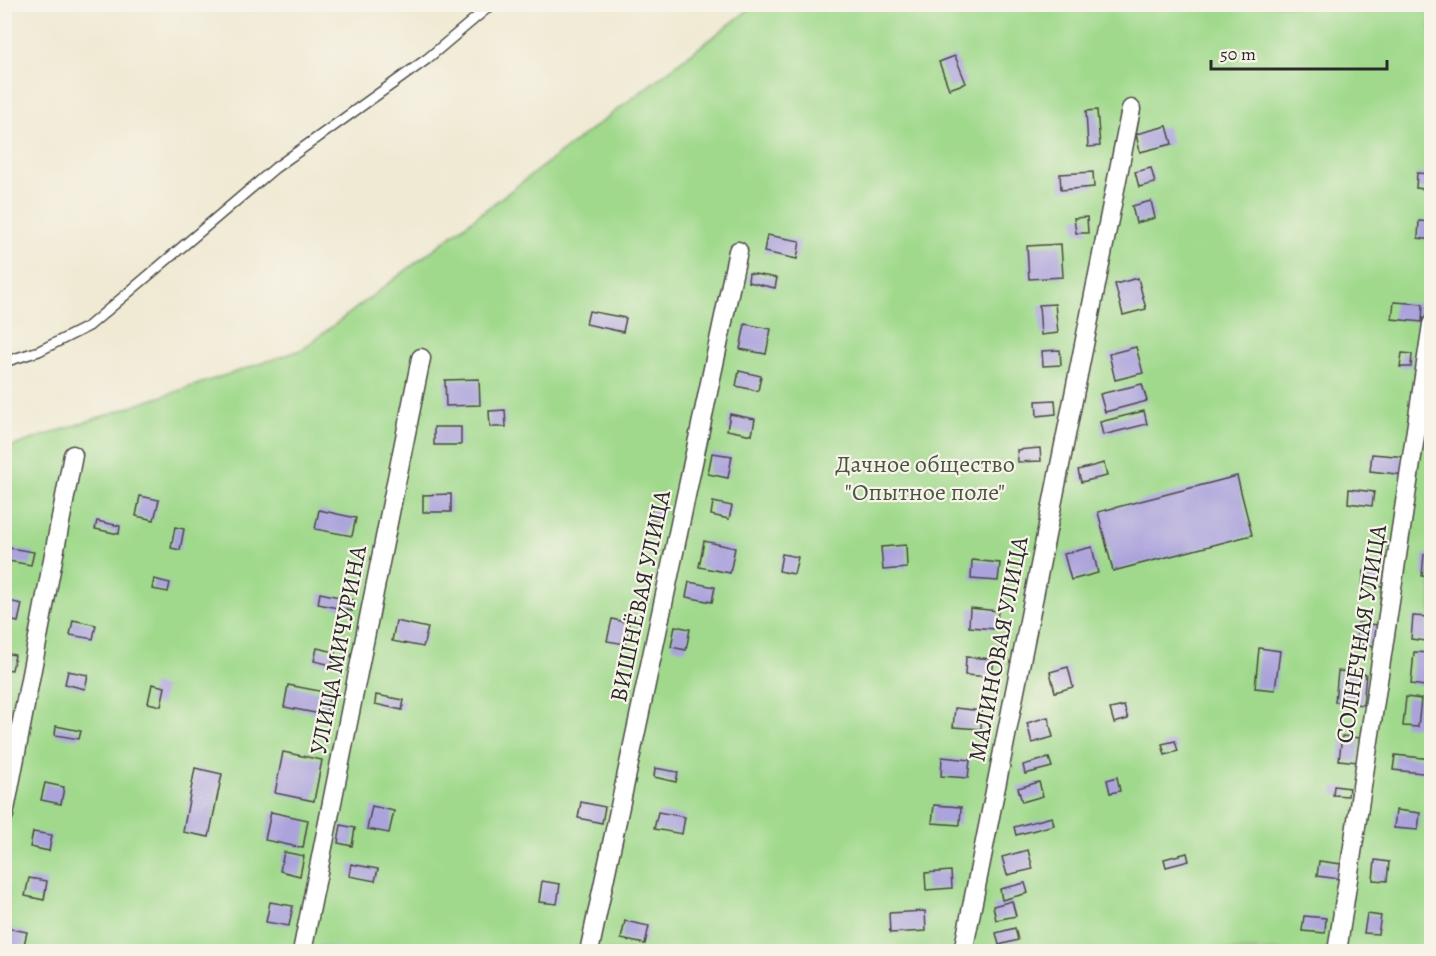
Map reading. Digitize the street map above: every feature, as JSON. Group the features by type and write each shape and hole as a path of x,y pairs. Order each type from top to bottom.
{"street":[{"name":"МАЛИНОВАЯ УЛИЦА","path":"963,951 1131,109"},
{"name":"ВИШНЁВАЯ УЛИЦА","path":"589,951 738,251"},
{"name":"СОЛНЕЧНАЯ УЛИЦА","path":"1337,951 1431,324"},
{"name":"УЛИЦА МИЧУРИНА","path":"302,951 421,358"},
{"path":"4,815 73,455"}],"lane":[{"path":"4,362 39,351 89,326 274,168 427,59 492,4"}],"green space":[{"name":"Дачное общество \"Опытное поле\"","path":"755,5 1431,5 1431,951 5,951 4,449 301,350"}],"building":[{"path":"955,56 966,83 949,89 939,62"},
{"path":"1097,110 1100,146 1088,147 1086,111"},
{"path":"1167,126 1172,144 1140,152 1136,134"},
{"path":"1151,168 1155,183 1139,187 1135,172"},
{"path":"1093,172 1094,187 1061,190 1060,174"},
{"path":"1417,173 1432,174 1432,190 1416,188"},
{"path":"1151,201 1155,218 1136,223 1132,206"},
{"path":"1087,217 1088,233 1076,233 1074,218"},
{"path":"1419,221 1432,222 1432,240 1418,238"},
{"path":"767,235 800,241 797,259 764,252"},
{"path":"1061,244 1063,277 1029,279 1027,246"},
{"path":"749,273 777,278 775,288 748,282"},
{"path":"1138,278 1146,309 1123,315 1115,284"},
{"path":"1394,302 1423,304 1422,322 1392,319"},
{"path":"1055,304 1058,333 1041,335 1039,305"},
{"path":"589,311 626,318 623,332 586,324"},
{"path":"745,324 771,329 766,354 740,349"},
{"path":"1136,347 1143,373 1115,380 1109,354"},
{"path":"1060,350 1061,365 1043,366 1042,351"},
{"path":"1402,353 1412,354 1411,367 1400,367"},
{"path":"739,371 761,376 758,391 736,386"},
{"path":"479,379 480,405 446,406 445,380"},
{"path":"1142,384 1147,401 1105,412 1100,394"},
{"path":"1055,400 1056,414 1037,416 1036,401"},
{"path":"505,410 506,427 490,427 489,411"},
{"path":"1144,411 1147,424 1103,435 1100,422"},
{"path":"730,414 755,419 752,435 727,430"},
{"path":"434,427 461,427 461,445 434,445"},
{"path":"1040,448 1041,461 1018,462 1017,450"},
{"path":"712,453 732,456 728,478 708,474"},
{"path":"1372,454 1407,457 1405,475 1370,471"},
{"path":"1104,463 1107,476 1081,482 1078,470"},
{"path":"1237,476 1252,535 1113,571 1098,512"},
{"path":"1349,489 1374,492 1372,506 1348,503"},
{"path":"451,494 451,512 423,512 423,495"},
{"path":"140,496 159,500 154,520 136,516"},
{"path":"713,502 732,506 729,519 711,515"},
{"path":"652,507 664,509 661,522 649,520"},
{"path":"319,510 356,518 352,536 315,529"},
{"path":"97,521 120,526 119,534 95,529"},
{"path":"175,527 184,529 180,550 171,548"},
{"path":"704,541 735,548 730,573 699,567"},
{"path":"906,545 907,568 883,570 881,547"},
{"path":"1092,547 1098,573 1071,580 1064,554"},
{"path":"10,548 34,552 31,565 8,561"},
{"path":"782,554 798,557 794,574 779,571"},
{"path":"1424,554 1432,555 1432,577 1422,576"},
{"path":"972,560 1000,563 998,581 971,579"},
{"path":"1364,571 1385,573 1383,587 1362,585"},
{"path":"154,579 170,583 168,592 152,589"},
{"path":"689,582 715,587 712,602 686,597"},
{"path":"320,593 354,600 352,611 318,604"},
{"path":"4,600 22,604 18,622 4,619"},
{"path":"970,608 998,611 996,629 969,627"},
{"path":"1413,616 1428,617 1426,641 1411,639"},
{"path":"612,619 629,623 625,644 607,641"},
{"path":"73,620 96,625 93,639 70,635"},
{"path":"396,621 428,628 423,647 392,641"},
{"path":"1358,623 1378,625 1376,646 1356,644"},
{"path":"675,626 690,629 686,650 671,647"},
{"path":"317,648 335,652 332,665 314,661"},
{"path":"1259,648 1280,651 1275,690 1255,688"},
{"path":"1414,652 1432,653 1432,687 1411,684"},
{"path":"4,653 15,655 12,670 4,669"},
{"path":"966,657 994,659 992,677 965,675"},
{"path":"1068,667 1073,687 1055,692 1050,672"},
{"path":"68,671 88,675 85,689 65,684"},
{"path":"1338,671 1366,674 1363,705 1335,702"},
{"path":"152,684 165,687 161,706 148,703"},
{"path":"288,685 330,693 326,715 284,707"},
{"path":"376,695 404,700 402,710 375,704"},
{"path":"1406,697 1421,699 1418,727 1403,726"},
{"path":"1124,706 1128,719 1114,723 1110,709"},
{"path":"955,708 982,711 981,729 953,727"},
{"path":"1048,717 1053,737 1032,743 1027,723"},
{"path":"56,726 81,731 79,739 55,735"},
{"path":"1342,736 1360,738 1358,762 1339,760"},
{"path":"1175,741 1178,751 1165,755 1162,744"},
{"path":"283,752 322,760 314,801 275,793"},
{"path":"1395,755 1432,759 1432,774 1393,770"},
{"path":"942,757 970,760 968,778 941,776"},
{"path":"1049,758 1052,767 1025,774 1023,765"},
{"path":"195,768 222,774 209,837 183,832"},
{"path":"655,768 678,772 676,782 654,777"},
{"path":"1117,777 1120,791 1110,793 1107,780"},
{"path":"1039,782 1043,796 1022,802 1018,788"},
{"path":"45,783 64,787 61,804 41,800"},
{"path":"1334,786 1349,788 1348,796 1333,795"},
{"path":"581,802 605,807 602,823 578,818"},
{"path":"934,805 961,807 960,825 932,823"},
{"path":"372,806 394,811 389,833 367,829"},
{"path":"1396,810 1420,813 1418,830 1394,828"},
{"path":"271,812 308,820 303,848 265,840"},
{"path":"658,812 685,817 682,834 654,829"},
{"path":"1052,817 1054,825 1016,835 1014,827"},
{"path":"341,825 355,828 352,846 338,843"},
{"path":"33,832 52,835 49,851 30,847"},
{"path":"1028,850 1033,869 1007,875 1002,857"},
{"path":"284,852 304,856 300,876 280,871"},
{"path":"1187,853 1189,861 1166,867 1164,859"},
{"path":"1375,860 1389,862 1387,881 1373,880"},
{"path":"1319,861 1341,864 1340,879 1317,876"},
{"path":"351,864 378,869 375,881 349,876"},
{"path":"951,871 952,888 926,890 925,873"},
{"path":"29,878 47,881 44,900 25,896"},
{"path":"542,881 560,884 557,904 539,902"},
{"path":"1025,883 1028,893 1002,900 1000,889"},
{"path":"1012,901 1016,916 996,920 993,906"},
{"path":"270,902 293,906 289,926 266,922"},
{"path":"925,911 926,931 890,933 889,913"},
{"path":"1367,914 1381,916 1378,934 1364,933"},
{"path":"1304,916 1326,918 1325,933 1302,931"},
{"path":"625,921 649,926 645,944 621,939"},
{"path":"7,928 27,932 23,949 4,945"},
{"path":"1015,928 1018,940 999,945 996,933"},
{"path":"319,945 347,950 347,952 318,952"}]}
